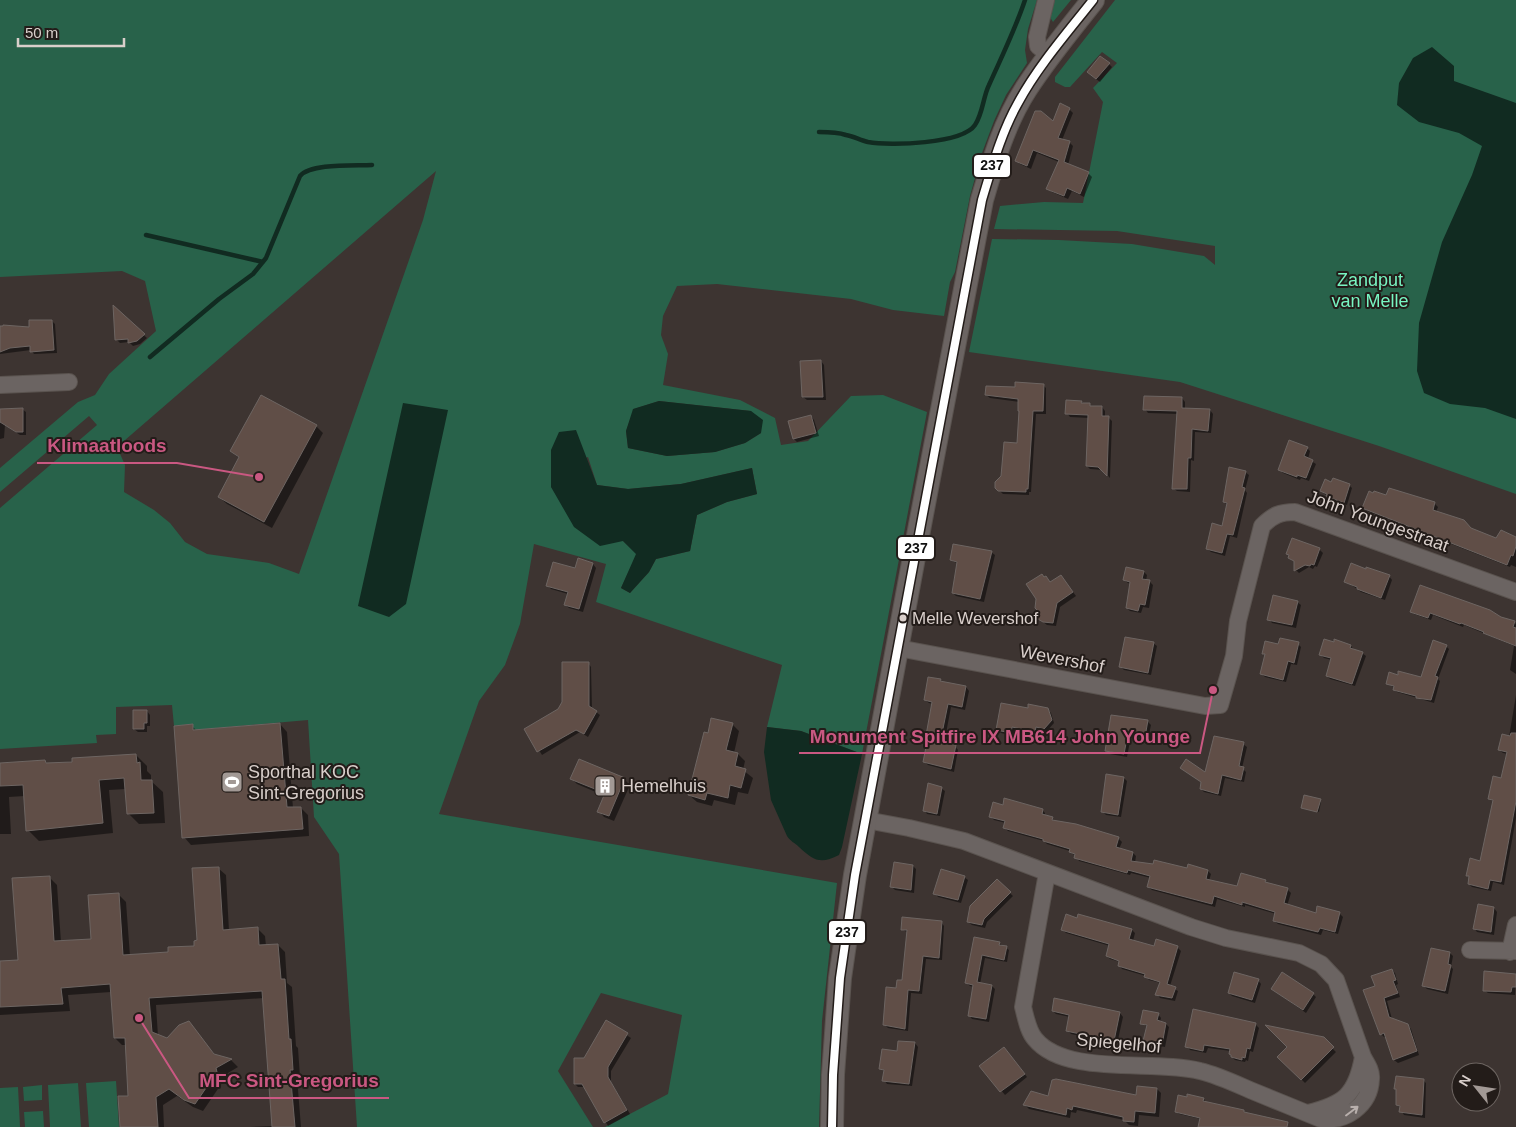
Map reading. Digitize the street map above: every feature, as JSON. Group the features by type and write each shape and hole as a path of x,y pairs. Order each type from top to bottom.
{"main road":[{"path":"832,1127 832,1075 840,978 866,820 982,200 993,161 1007,124 1025,91 1049,55 1093,0"}],"street":[{"path":"1046,0 1037,37 1038,46 1049,55"},
{"path":"0,385 70,382"},
{"name":"John Youngestraat","path":"1220,705 1234,656 1238,622 1262,526 1272,516 1280,512 1296,512 1516,592"},
{"name":"Wevershof","path":"898,648 1206,706 1220,705"},
{"name":"Spiegelhof","path":"866,820 964,841 1191,927 1226,938 1299,953 1321,964 1336,980 1363,1057 1356,1085 1350,1094 1337,1104 1308,1113 1200,1071 1176,1067 1081,1062 1062,1057 1045,1048 1034,1038 1026,1022 1023,1007 1046,873"},
{"path":"1470,950 1513,952 1516,925"}],"green space":[{"path":"0,0 1037,0 1028,29 1025,50 1027,63 1006,95 982,153 970,196 944,316 893,310 851,299 717,284 677,286 663,316 661,335 668,354 663,385 740,400 775,418 781,445 808,441 851,396 883,395 927,412 862,754 801,731 767,727 782,665 596,602 606,564 534,544 520,624 505,665 479,701 439,814 837,883 822,1021 819,1127 605,1127 668,1094 682,1015 601,993 558,1071 593,1127 357,1127 339,854 314,817 308,720 193,730 192,724 174,726 172,705 116,707 116,734 96,735 97,743 0,749 0,508 97,425 89,416 0,492 0,468 78,402 95,395 109,374 156,331 145,281 122,271 0,277","holes":["436,171 423,220 299,574 269,563 207,554 185,542 170,523 154,510 124,492 125,465 117,447","659,401 751,411 761,433 745,443 715,452 667,456 628,448 626,431 634,409","588,457 597,485 628,489 681,484 752,468 757,494 727,502 697,515 690,551 656,559 649,572 630,593 621,588 637,554 623,541 551,487 552,470"]},
{"path":"1054,0 1071,0 1053,22 1050,17"},
{"name":"Zandput van Melle","path":"1115,0 1516,0 1516,494 1379,446 1180,382 969,352 992,239 1132,244 1204,256 1215,265 1215,246 1117,231 994,229 1000,206 1044,202 1083,203 1103,102 1093,88 1117,63 1102,52 1070,87 1065,87 1055,82 1055,77"},
{"path":"116,1081 119,1127 89,1127 86,1083"},
{"path":"78,1083 81,1127 50,1127 48,1085"},
{"path":"42,1085 42,1100 24,1101 23,1087"},
{"path":"18,1087 20,1127 0,1127 0,1088"},
{"path":"43,1111 44,1127 25,1127 24,1112"}],"shaded area":[{"path":"1432,47 1454,66 1454,81 1516,103 1516,419 1485,408 1450,404 1424,393 1417,371 1419,323 1442,242 1472,175 1482,146 1459,133 1419,122 1397,105 1399,83 1413,58"},
{"path":"659,401 751,411 763,420 761,433 745,443 715,452 667,456 628,448 626,431 633,409"},
{"path":"403,403 448,410 406,604 389,617 358,606"},
{"path":"576,430 597,485 628,489 681,484 752,468 757,494 727,502 697,515 690,551 656,559 649,572 630,593 621,588 636,554 623,541 600,546 574,527 551,487 551,450 559,432"},
{"path":"767,727 801,731 862,754 839,855 827,860 817,860 808,855 787,836 771,800 764,752"}],"building":[{"path":"1100,56 1110,63 1096,79 1087,72"},
{"path":"1060,103 1070,108 1058,138 1070,141 1064,162 1089,172 1080,194 1067,188 1064,196 1046,189 1059,160 1033,150 1027,166 1015,161 1035,111 1041,111 1053,121"},
{"path":"113,305 145,334 137,341 128,343 128,339 115,340"},
{"path":"29,320 52,320 54,350 30,352 30,346 10,348 0,352 0,326 29,327"},
{"path":"821,360 823,397 802,397 800,361"},
{"path":"1015,382 1044,384 1043,411 1033,411 1028,489 1026,489 1026,492 998,491 995,488 995,482 1001,476 1004,442 1017,443 1018,399 985,395 986,386 1015,387"},
{"path":"261,395 317,425 264,522 218,497 239,457 230,451"},
{"path":"1144,396 1182,397 1182,408 1210,409 1208,431 1192,429 1191,458 1188,458 1187,489 1172,489 1177,411 1143,410"},
{"path":"1066,400 1090,403 1090,406 1102,406 1102,416 1109,416 1107,476 1098,467 1086,466 1088,415 1065,414"},
{"path":"23,408 23,432 16,432 0,422 0,409"},
{"path":"811,415 816,433 793,439 788,421"},
{"path":"1289,440 1308,447 1304,456 1313,460 1306,478 1297,475 1297,477 1278,470"},
{"path":"1229,467 1246,471 1242,487 1245,488 1233,535 1227,534 1222,553 1206,549 1212,523 1222,526 1227,503 1223,502"},
{"path":"1333,478 1350,484 1344,503 1326,496 1327,494 1320,491 1325,479 1331,482"},
{"path":"1389,488 1435,502 1433,510 1464,520 1471,528 1496,538 1501,530 1516,537 1513,556 1511,555 1507,565 1362,508 1369,491 1386,495"},
{"path":"1292,538 1320,548 1314,565 1305,565 1294,571 1294,561 1288,558 1289,555 1286,554"},
{"path":"953,544 992,551 980,599 952,593 957,562 950,560"},
{"path":"578,558 593,563 579,609 564,605 568,592 546,586 553,562 575,568"},
{"path":"1351,563 1390,575 1381,598 1344,582"},
{"path":"1126,567 1144,571 1142,579 1150,580 1145,605 1140,604 1138,611 1126,608 1130,582 1123,580"},
{"path":"1042,574 1050,582 1061,575 1073,592 1057,603 1053,623 1043,622 1036,618 1038,611 1035,608 1036,599 1026,584"},
{"path":"1420,585 1515,621 1513,627 1516,628 1516,646 1461,623 1430,613 1428,618 1410,612"},
{"path":"1273,595 1298,601 1292,625 1267,620"},
{"path":"1125,637 1154,642 1148,673 1119,667"},
{"path":"1280,638 1299,642 1294,663 1288,661 1283,680 1260,674 1265,654 1262,654 1265,641 1278,644"},
{"path":"1324,639 1334,642 1334,639 1351,645 1350,648 1363,652 1352,684 1326,676 1331,658 1319,655"},
{"path":"1433,640 1447,645 1435,676 1438,677 1431,700 1416,698 1416,696 1393,690 1394,686 1386,684 1389,672 1398,675 1398,671 1421,677"},
{"path":"562,662 589,662 589,706 597,711 584,734 576,730 537,752 524,729 558,709 562,702"},
{"path":"928,677 966,686 962,707 948,704 940,743 956,745 951,769 923,762 932,702 924,700"},
{"path":"1001,703 1028,708 1028,704 1048,708 1052,720 1044,729 1036,727 1035,732 1012,727 1011,733 996,730"},
{"path":"133,710 147,710 147,723 144,723 144,729 133,729"},
{"path":"1111,715 1148,720 1145,737 1128,733 1124,754 1105,751"},
{"path":"711,718 733,723 726,750 738,753 735,766 746,769 741,788 730,785 728,798 707,793 705,800 688,795 704,732 708,733"},
{"name":"Sporthal KOC Sint-Gregorius","path":"280,723 287,807 301,807 303,829 182,838 174,726 193,724 193,730"},
{"path":"1511,733 1516,733 1516,801 1501,882 1490,880 1488,889 1468,884 1469,876 1466,876 1470,858 1480,861 1493,800 1488,799 1493,776 1501,778 1507,752 1498,750 1502,734 1510,736"},
{"path":"1214,736 1244,742 1239,766 1244,767 1241,780 1222,775 1218,794 1200,789 1201,782 1180,768 1186,759 1205,772"},
{"path":"136,754 137,763 140,762 141,780 152,780 154,813 127,814 124,778 99,780 103,823 26,831 23,785 0,786 0,763 45,760 46,763 72,762 72,758"},
{"name":"Hemelhuis","path":"579,759 625,778 609,816 597,812 605,793 570,779"},
{"path":"1106,774 1124,777 1118,815 1101,812"},
{"path":"928,783 942,787 937,814 923,811"},
{"path":"1304,795 1321,799 1317,812 1301,808"},
{"path":"1004,798 1043,809 1042,814 1053,817 1052,820 1076,824 1119,837 1116,847 1133,852 1131,861 1153,864 1154,860 1187,868 1188,864 1208,870 1206,879 1237,886 1241,873 1288,888 1284,903 1316,913 1317,906 1340,912 1335,932 1320,928 1318,932 1273,921 1275,912 1242,902 1242,905 1214,896 1212,904 1147,887 1150,876 1128,870 1127,873 1074,858 1075,854 1069,852 1070,849 1003,828 1005,821 989,817 993,802 1003,805"},
{"path":"894,862 913,865 911,890 890,887"},
{"path":"219,867 223,930 258,927 259,945 278,944 281,979 285,979 289,1039 291,1039 293,1070 290,1070 295,1127 272,1127 262,991 149,998 152,1032 167,1038 179,1025 189,1021 214,1054 232,1059 216,1068 217,1072 195,1104 184,1100 169,1089 156,1097 158,1127 120,1127 118,1096 128,1096 125,1038 114,1038 110,984 61,988 63,1004 0,1007 0,961 18,960 12,878 50,876 54,941 91,939 88,895 119,893 123,955 168,952 168,947 194,946 194,941 197,940 192,868"},
{"path":"941,869 965,876 958,900 933,894"},
{"path":"997,879 1011,892 984,919 982,925 967,922 970,906"},
{"path":"1478,904 1494,907 1491,932 1473,929"},
{"path":"1066,914 1077,918 1078,914 1132,929 1129,939 1154,946 1156,939 1178,946 1167,984 1176,987 1172,998 1155,995 1160,982 1144,977 1145,974 1118,966 1119,961 1106,956 1109,944 1061,930"},
{"path":"902,917 942,921 939,958 923,956 919,991 908,990 905,1029 883,1025 886,987 896,988 897,980 902,980 907,930 901,930"},
{"path":"974,937 1000,942 999,945 1007,946 1004,960 982,955 977,982 992,985 986,1019 968,1016 973,985 965,983"},
{"path":"1431,948 1450,952 1448,964 1451,965 1445,991 1422,986"},
{"path":"1392,969 1396,980 1393,981 1398,993 1384,998 1389,1017 1408,1024 1417,1051 1393,1060 1384,1033 1380,1035 1363,990 1375,986 1371,976"},
{"path":"1484,971 1516,974 1516,987 1512,987 1511,992 1483,991"},
{"path":"1234,972 1259,979 1252,1000 1228,993"},
{"path":"1282,972 1314,993 1303,1010 1271,989"},
{"path":"1054,998 1120,1012 1114,1041 1066,1031 1069,1015 1052,1011"},
{"path":"1193,1009 1256,1023 1250,1049 1247,1048 1245,1058 1242,1057 1242,1060 1231,1057 1229,1054 1230,1049 1204,1045 1203,1051 1185,1047"},
{"path":"1143,1010 1159,1013 1157,1020 1166,1023 1162,1045 1143,1041 1147,1025 1140,1024"},
{"path":"606,1020 628,1033 608,1067 608,1077 627,1110 604,1123 582,1084 574,1084 574,1058 584,1058"},
{"path":"1265,1025 1324,1037 1334,1047 1301,1080 1277,1057 1287,1047"},
{"path":"898,1041 915,1042 909,1084 882,1081 884,1070 879,1069 882,1049 897,1051"},
{"path":"1004,1047 1025,1074 1000,1092 979,1066"},
{"path":"1396,1076 1424,1079 1422,1115 1399,1112 1400,1106 1396,1105 1396,1089 1394,1089"},
{"path":"1056,1079 1136,1095 1137,1086 1157,1088 1155,1113 1135,1111 1134,1122 1123,1121 1123,1117 1073,1106 1072,1110 1067,1108 1066,1115 1023,1105 1031,1091 1048,1096 1052,1080"},
{"path":"1187,1094 1204,1098 1203,1101 1288,1122 1287,1127 1198,1127 1200,1118 1175,1112 1178,1095 1187,1097"}],"waterway":[{"path":"819,132 839,133 868,142 892,144 941,140 968,131 978,120 987,90 1025,0"},
{"path":"150,357 219,299 253,274 266,258 300,176 306,172 323,167 372,165"},
{"path":"146,235 263,262"}],"transit line":[{"name":"237","path":"832,1127 833,1075 840,978 855,875 982,200 1002,138 1018,103 1044,63 1093,0"}],"place":[{"name":"Klimaatloods","path":"259,477"},
{"name":"Melle Wevershof","path":"903,618"},
{"name":"Monument Spitfire IX MB614 John Younge","path":"1213,690"},
{"name":"Sporthal KOC Sint-Gregorius","path":"232,782"},
{"name":"Hemelhuis","path":"605,786"},
{"name":"MFC Sint-Gregorius","path":"139,1018"}]}
